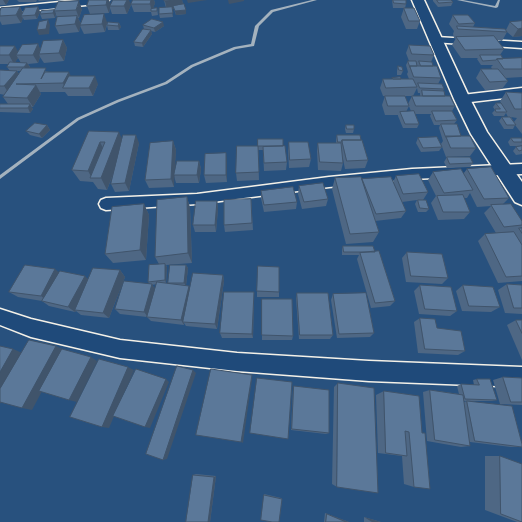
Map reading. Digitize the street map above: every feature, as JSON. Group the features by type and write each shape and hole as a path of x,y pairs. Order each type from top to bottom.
{"main road":[{"path":"418,0 462,99 480,134 522,197"}],"street":[{"path":"0,11 105,0"},
{"path":"436,40 522,44"},
{"path":"462,99 522,92"},
{"path":"106,204 197,199 329,182 412,174 522,169"},
{"path":"0,317 31,328 128,350 237,362 362,371 522,377"}],"building":[{"path":"89,0 107,0 106,5 87,6"},
{"path":"113,0 127,0 124,6 110,6"},
{"path":"133,0 151,0 150,4 131,4"},
{"path":"393,0 406,0 406,4 394,3"},
{"path":"437,0 451,0 453,2 439,3"},
{"path":"79,1 76,10 54,11 58,2"},
{"path":"184,4 186,10 175,11 173,6"},
{"path":"20,7 16,15 0,16 1,8"},
{"path":"38,7 35,15 21,16 25,8"},
{"path":"172,7 173,13 159,14 159,8"},
{"path":"157,8 157,11 151,11 151,9"},
{"path":"404,8 414,8 420,21 409,21"},
{"path":"54,10 53,13 40,14 41,11"},
{"path":"104,14 102,24 80,25 84,15"},
{"path":"453,15 468,15 475,23 459,24"},
{"path":"77,16 75,24 55,26 57,17"},
{"path":"152,19 163,22 154,28 143,25"},
{"path":"48,20 46,29 37,30 39,22"},
{"path":"522,21 522,28 518,29 510,22"},
{"path":"108,22 119,23 118,26 107,25"},
{"path":"457,26 505,29 507,32 458,29"},
{"path":"143,29 151,30 142,43 134,42"},
{"path":"494,36 504,49 465,50 456,37"},
{"path":"63,40 59,53 39,54 43,41"},
{"path":"38,44 33,55 16,55 22,45"},
{"path":"409,45 430,46 434,55 412,54"},
{"path":"0,46 15,46 9,55 0,55"},
{"path":"480,55 501,55 503,59 483,61"},
{"path":"522,58 522,69 504,69 497,59"},
{"path":"408,61 416,61 417,66 410,67"},
{"path":"419,61 432,62 433,66 421,66"},
{"path":"10,62 27,63 24,67 7,67"},
{"path":"398,66 402,67 403,71 399,70"},
{"path":"410,66 437,66 441,78 414,77"},
{"path":"23,68 46,68 41,79 45,72 69,72 63,83 16,84 36,85 27,98 3,97"},
{"path":"481,69 498,69 508,81 490,82"},
{"path":"0,70 17,71 4,86 0,86"},
{"path":"69,76 95,76 89,88 63,88"},
{"path":"400,77 401,79 392,78"},
{"path":"383,79 413,79 417,87 386,88"},
{"path":"418,83 442,84 444,89 420,88"},
{"path":"422,90 444,91 445,96 423,96"},
{"path":"506,92 522,93 522,109 515,109"},
{"path":"385,96 405,96 409,106 388,106"},
{"path":"412,96 450,96 455,106 416,106"},
{"path":"496,103 501,103 507,112 496,112 495,109 500,109"},
{"path":"0,104 30,104 28,108 0,108"},
{"path":"414,111 419,124 405,124 400,112"},
{"path":"432,111 452,111 457,120 436,121"},
{"path":"502,117 510,117 516,125 507,125"},
{"path":"35,123 47,125 39,134 26,131"},
{"path":"441,124 457,124 461,136 446,137"},
{"path":"346,125 354,125 354,129 347,129"},
{"path":"89,131 119,132 101,178 90,178 105,142 100,142 88,171 72,170"},
{"path":"123,135 136,135 125,183 111,184"},
{"path":"337,135 360,135 361,140 342,140 342,142 338,142"},
{"path":"446,136 470,136 476,148 451,148"},
{"path":"437,137 442,147 423,148 418,138"},
{"path":"511,138 522,138 522,142 514,142"},
{"path":"258,139 283,139 283,146 258,146"},
{"path":"342,140 362,140 368,160 347,161"},
{"path":"173,141 171,179 145,180 150,143"},
{"path":"289,142 308,142 311,159 290,160"},
{"path":"318,143 341,143 343,163 320,162"},
{"path":"237,146 258,146 259,172 236,173"},
{"path":"285,146 287,162 264,163 263,147"},
{"path":"522,146 522,150 519,151 516,147"},
{"path":"226,153 226,175 204,175 205,154"},
{"path":"447,157 470,157 473,163 450,164"},
{"path":"177,161 199,161 197,175 174,175"},
{"path":"491,167 509,198 484,199 467,169"},
{"path":"461,169 473,190 444,193 433,172"},
{"path":"419,174 428,192 403,194 396,176"},
{"path":"361,177 379,232 350,234 335,178"},
{"path":"391,177 406,211 376,214 362,179"},
{"path":"323,183 328,199 304,202 299,186"},
{"path":"293,187 297,202 264,205 261,191"},
{"path":"463,195 470,212 443,212 437,196"},
{"path":"187,197 188,253 155,257 157,200"},
{"path":"251,199 252,223 224,225 224,200"},
{"path":"418,200 426,200 429,209 420,208"},
{"path":"196,201 217,201 215,225 193,225"},
{"path":"144,204 140,250 105,254 112,207"},
{"path":"511,204 522,221 522,225 504,227 491,205"},
{"path":"514,232 522,245 522,276 506,277 485,234"},
{"path":"343,246 373,246 375,252 344,252"},
{"path":"379,251 395,301 375,303 360,253"},
{"path":"407,252 442,254 448,278 411,276"},
{"path":"165,264 165,280 148,282 149,265"},
{"path":"25,265 55,269 41,296 9,292"},
{"path":"170,265 186,265 184,283 168,283"},
{"path":"258,266 279,267 279,292 257,291"},
{"path":"93,268 120,270 103,313 75,310"},
{"path":"60,271 85,276 68,307 42,301"},
{"path":"193,273 223,275 215,324 183,322"},
{"path":"124,281 152,284 144,312 115,309"},
{"path":"157,282 189,286 181,320 147,317"},
{"path":"507,284 522,285 522,308 514,308"},
{"path":"420,285 451,287 457,311 425,309"},
{"path":"463,285 493,287 500,307 469,306"},
{"path":"224,292 254,292 252,334 220,333"},
{"path":"297,293 328,293 333,335 300,335"},
{"path":"366,293 374,333 339,334 333,294"},
{"path":"262,299 292,299 293,336 262,335"},
{"path":"420,318 435,319 437,328 461,331 465,351 425,349"},
{"path":"516,320 522,320 522,333"},
{"path":"29,340 56,346 22,408 0,402 0,389"},
{"path":"0,346 13,349 0,372"},
{"path":"62,349 91,357 69,400 39,391"},
{"path":"99,359 128,367 102,427 70,417"},
{"path":"177,366 193,370 163,460 146,454"},
{"path":"136,369 166,379 145,427 113,416"},
{"path":"211,369 252,375 241,442 196,435"},
{"path":"503,377 522,378 522,402 511,402"},
{"path":"257,378 292,382 288,439 250,433"},
{"path":"477,379 490,379 497,400 465,399 461,384 479,385"},
{"path":"338,383 374,388 378,493 337,487"},
{"path":"294,386 329,390 329,433 292,429"},
{"path":"430,390 463,395 470,446 435,440"},
{"path":"384,391 419,396 422,433 425,433 430,489 414,487 409,432 405,431 407,456 386,453"},
{"path":"467,401 512,406 522,447 475,441"},
{"path":"500,456 522,464 522,522 501,514"},
{"path":"193,475 214,477 208,522 186,522"},
{"path":"264,495 282,499 279,522 261,520"},
{"path":"327,514 346,522 326,522"}],"waterway":[{"path":"0,177 78,119 118,101 166,83 192,66 235,48 253,45 257,26 272,11 316,0"},
{"path":"458,0 496,7 499,0"}]}
